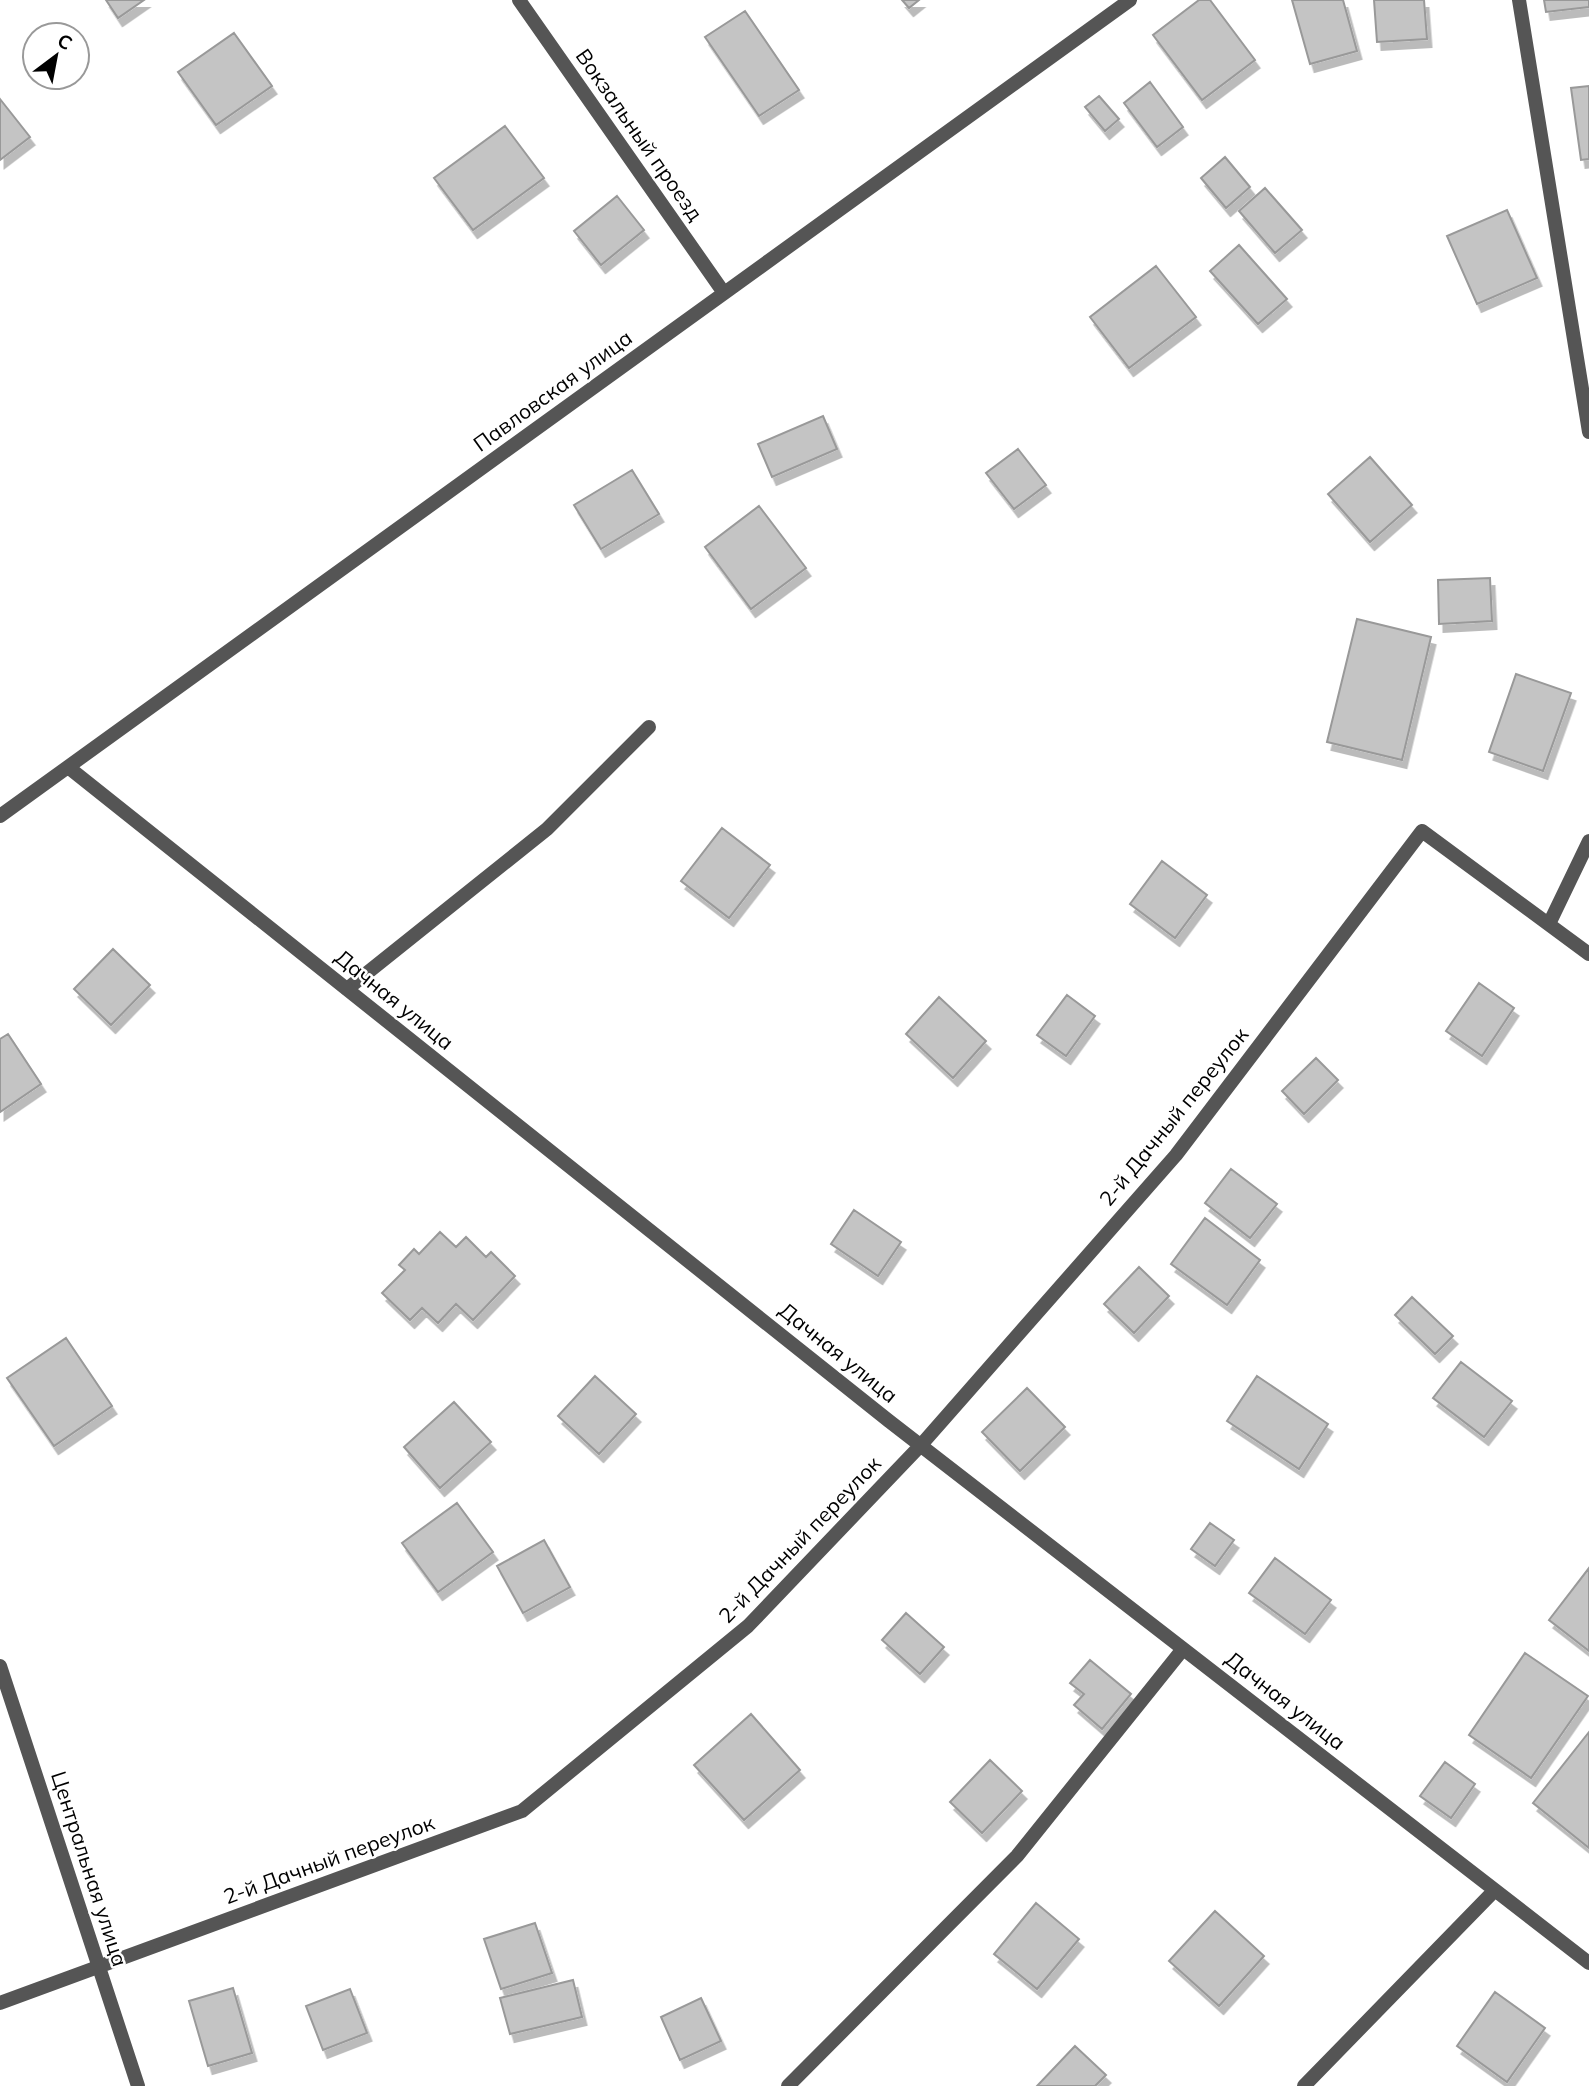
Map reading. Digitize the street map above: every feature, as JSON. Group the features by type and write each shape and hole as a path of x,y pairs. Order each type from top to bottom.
{"street":[{"name":"Вокзальный проезд","path":"519,0 724,293"},
{"name":"Павловская улица","path":"0,816 1130,0"},
{"path":"1519,0 1589,432"},
{"path":"346,989 547,829 649,727"},
{"name":"Дачная улица","path":"68,767 921,1445 1589,1963"},
{"name":"2-й Дачный переулок","path":"0,2003 522,1811 748,1626 921,1445 1176,1155 1422,831 1549,924"},
{"path":"1589,841 1549,924 1589,954"},
{"path":"789,2086 1017,1856 1183,1649"},
{"name":"Центральная улица","path":"0,1666 138,2086"},
{"path":"1304,2086 1494,1891"}],"building":[{"path":"106,0 144,0 118,18"},
{"path":"902,0 919,0 909,8"},
{"path":"1199,0 1210,0 1255,60 1202,100 1153,35"},
{"path":"1292,0 1343,0 1357,51 1310,64"},
{"path":"1374,0 1424,0 1427,39 1377,42"},
{"path":"1544,0 1589,0 1589,7 1546,12"},
{"path":"745,11 799,90 759,116 705,37"},
{"path":"234,33 272,86 216,125 178,72"},
{"path":"1150,82 1183,127 1157,147 1124,103"},
{"path":"1589,86 1589,159 1581,160 1571,88"},
{"path":"1099,96 1119,119 1105,131 1085,107"},
{"path":"0,99 30,137 0,160"},
{"path":"505,126 544,178 473,230 434,178"},
{"path":"1225,157 1250,187 1226,208 1201,178"},
{"path":"1265,188 1302,230 1275,253 1239,211"},
{"path":"617,196 644,230 601,265 574,231"},
{"path":"1507,210 1537,278 1477,304 1447,236"},
{"path":"1239,245 1287,299 1258,324 1210,271"},
{"path":"1156,266 1196,317 1129,368 1090,317"},
{"path":"823,416 837,449 772,477 758,444"},
{"path":"1018,449 1046,485 1014,509 986,473"},
{"path":"1370,457 1412,505 1370,542 1328,494"},
{"path":"632,470 659,514 601,549 574,505"},
{"path":"759,506 806,568 751,609 705,547"},
{"path":"1490,578 1492,621 1439,624 1438,580"},
{"path":"1357,619 1431,637 1402,760 1327,742"},
{"path":"1516,674 1571,693 1543,771 1489,752"},
{"path":"722,828 770,865 729,918 681,881"},
{"path":"1162,861 1207,895 1175,938 1130,904"},
{"path":"113,949 150,985 111,1025 74,989"},
{"path":"1479,983 1514,1008 1482,1056 1446,1031"},
{"path":"1067,995 1095,1016 1066,1056 1037,1035"},
{"path":"939,997 986,1041 953,1078 906,1034"},
{"path":"8,1034 41,1084 0,1112 0,1039"},
{"path":"1316,1058 1338,1080 1304,1114 1282,1091"},
{"path":"1231,1169 1277,1204 1250,1238 1205,1203"},
{"path":"854,1210 901,1242 878,1276 831,1244"},
{"path":"1205,1218 1260,1260 1227,1305 1171,1264"},
{"path":"440,1232 456,1247 466,1237 486,1257 491,1252 515,1276 473,1320 456,1304 438,1323 422,1308 410,1320 382,1293 405,1270 399,1265 414,1249 419,1254"},
{"path":"1139,1267 1169,1296 1134,1333 1104,1304"},
{"path":"1412,1297 1453,1336 1435,1354 1395,1315"},
{"path":"66,1338 112,1406 54,1446 7,1378"},
{"path":"1461,1362 1512,1401 1484,1437 1433,1398"},
{"path":"595,1376 636,1414 599,1454 558,1416"},
{"path":"1257,1376 1328,1424 1299,1469 1227,1421"},
{"path":"1027,1388 1065,1427 1020,1471 982,1432"},
{"path":"454,1402 491,1442 440,1488 404,1447"},
{"path":"457,1503 493,1552 438,1592 402,1543"},
{"path":"1210,1523 1234,1540 1215,1566 1191,1549"},
{"path":"544,1540 570,1587 523,1613 497,1566"},
{"path":"1275,1558 1331,1600 1305,1634 1249,1593"},
{"path":"1589,1568 1589,1651 1549,1620"},
{"path":"906,1613 944,1647 920,1674 882,1640"},
{"path":"1525,1653 1588,1696 1531,1778 1469,1735"},
{"path":"1090,1660 1131,1694 1102,1729 1074,1705 1084,1694 1070,1683"},
{"path":"751,1714 800,1770 744,1820 694,1765"},
{"path":"1589,1732 1589,1848 1533,1803"},
{"path":"990,1760 1022,1791 982,1833 950,1802"},
{"path":"1445,1762 1475,1784 1451,1818 1420,1796"},
{"path":"1036,1903 1079,1939 1037,1989 994,1954"},
{"path":"1215,1911 1264,1956 1219,2006 1169,1961"},
{"path":"535,1923 552,1973 501,1989 484,1939"},
{"path":"573,1980 582,2017 510,2034 500,1998"},
{"path":"233,1988 252,2053 208,2066 189,2001"},
{"path":"350,1989 367,2033 323,2050 306,2006"},
{"path":"1495,1992 1545,2028 1507,2082 1457,2046"},
{"path":"701,1998 721,2041 680,2060 661,2017"},
{"path":"1075,2046 1106,2075 1095,2086 1037,2086"}]}
